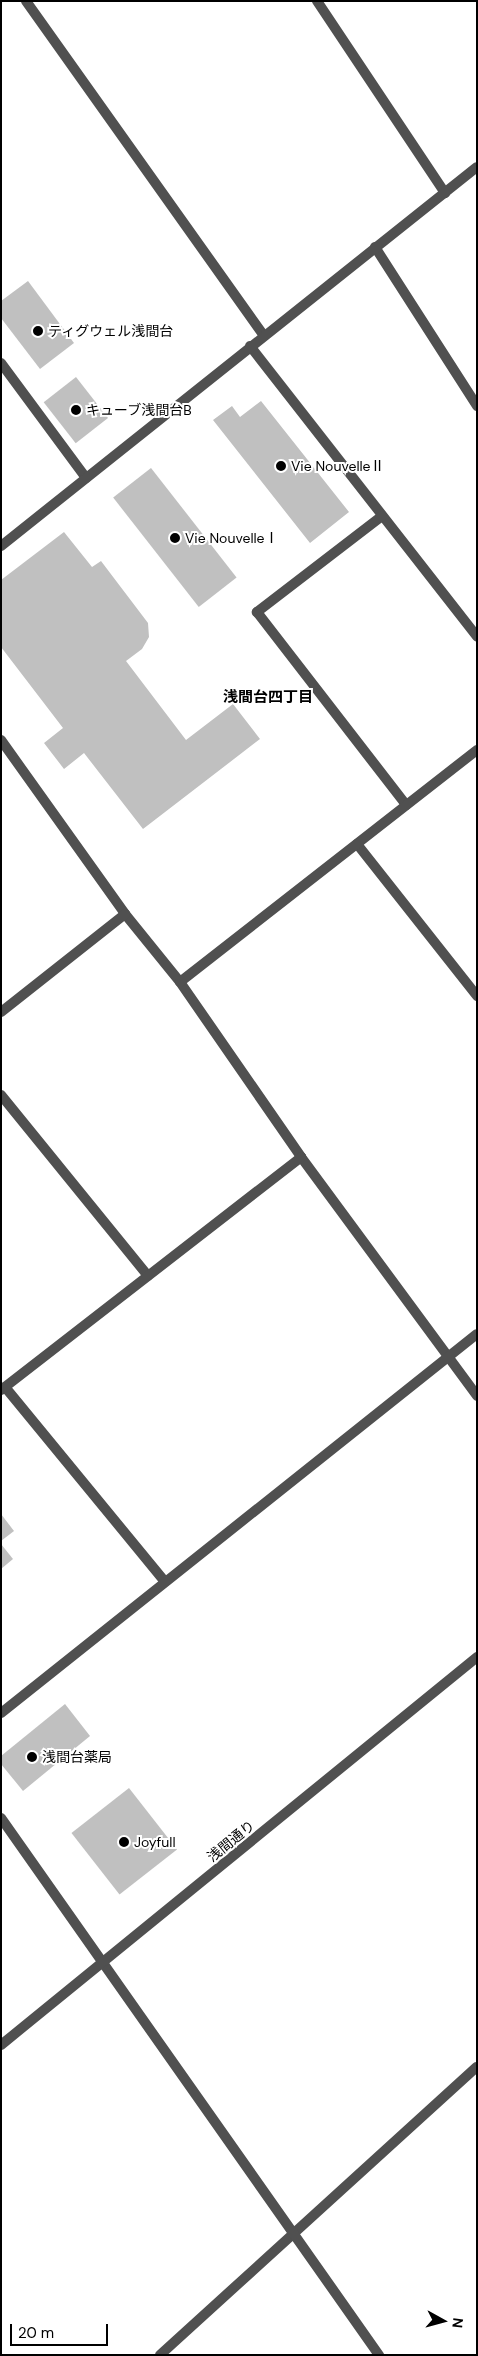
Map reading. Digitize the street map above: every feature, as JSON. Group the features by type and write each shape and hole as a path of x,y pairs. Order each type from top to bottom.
{"street":[{"path":"26,1 263,335"},
{"path":"316,1 445,193"},
{"path":"1,546 263,335 477,168"},
{"path":"375,247 477,406"},
{"path":"250,346 477,637"},
{"path":"1,363 86,478"},
{"path":"382,516 257,612 406,805"},
{"path":"1,740 125,914 180,982 301,1157 477,1396"},
{"path":"180,982 477,750"},
{"path":"357,844 477,996"},
{"path":"1,1012 125,914"},
{"path":"1,1095 148,1276"},
{"path":"165,1582 3,1389 301,1157"},
{"path":"1,1713 477,1334"},
{"name":"浅間通り","path":"1,2045 477,1657"},
{"path":"1,1818 379,2355"},
{"path":"160,2355 292,2233 477,2067"}],"building":[{"name":"ティグウェル浅間台","path":"28,281 74,343 40,369 1,318 1,301"},
{"name":"キューブ浅間台B","path":"76,377 108,418 76,443 44,402"},
{"name":"Vie NouvelleⅡ","path":"261,401 349,512 310,543 213,420 232,406 240,417"},
{"name":"Vie NouvelleⅠ","path":"151,468 237,578 199,607 113,498"},
{"path":"64,532 92,567 101,561 148,623 149,637 142,649 126,661 186,740 233,704 260,739 143,829 84,753 64,769 44,743 63,728 1,647 1,580"},
{"path":"1,1514 14,1531 1,1541"},
{"path":"1,1544 13,1559 1,1569"},
{"path":"65,1704 90,1736 23,1791 1,1764 1,1756"},
{"name":"Joyfull","path":"129,1788 177,1849 119,1894 71,1833"}],"place":[{"name":"ティグウェル浅間台","path":"38,331"},
{"name":"キューブ浅間台B","path":"76,410"},
{"name":"Vie NouvelleⅡ","path":"281,466"},
{"name":"Vie NouvelleⅠ","path":"175,538"},
{"name":"浅間台薬局","path":"32,1757"},
{"name":"Joyfull","path":"124,1842"}],"district":[{"name":"浅間台四丁目","path":"268,698"}]}
